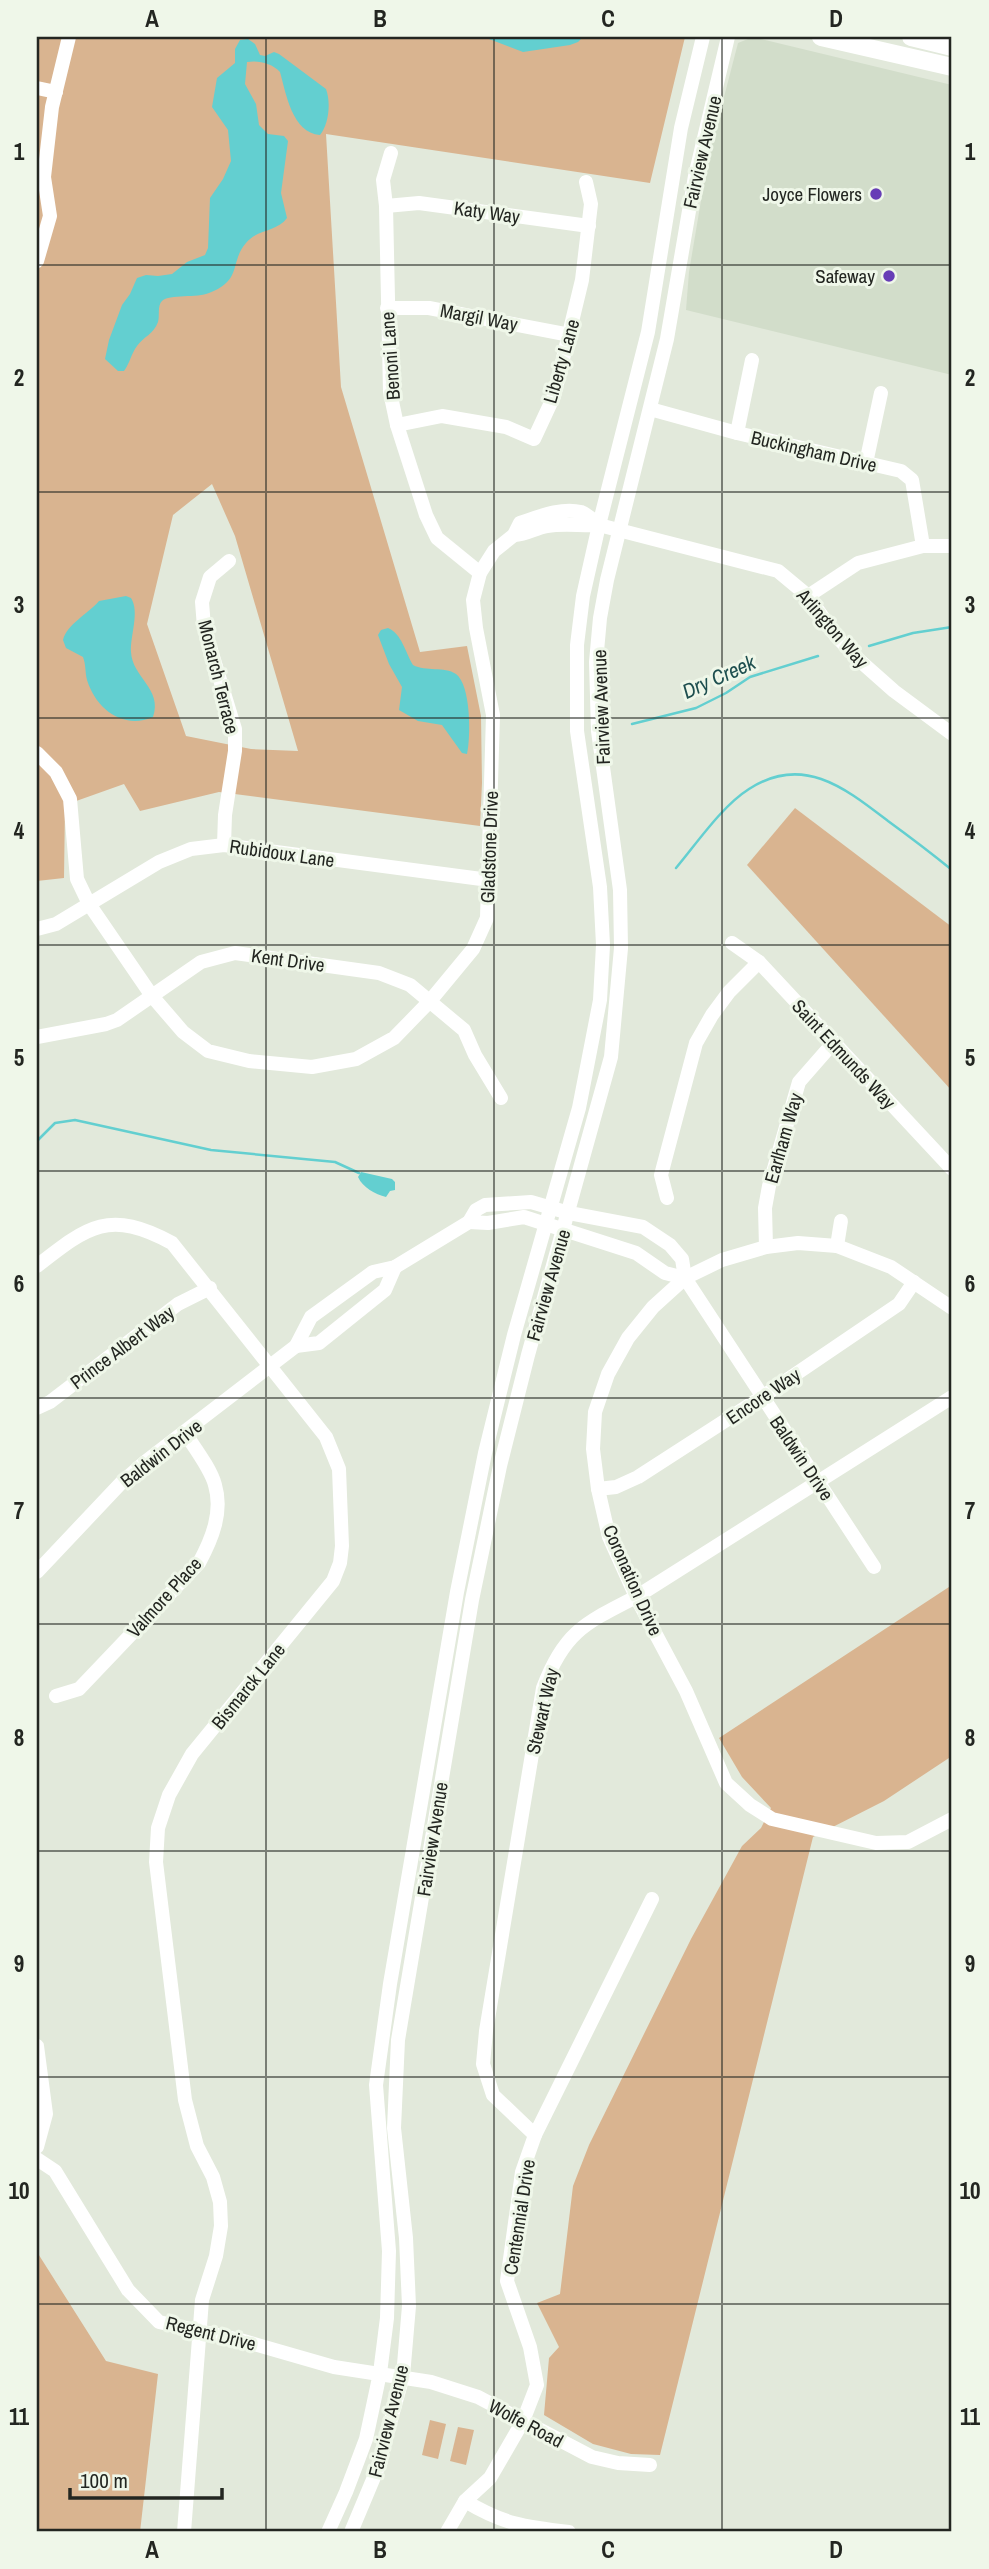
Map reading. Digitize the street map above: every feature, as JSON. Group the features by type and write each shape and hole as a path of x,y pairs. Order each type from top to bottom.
{"main road":[{"path":"821,37 952,66"},
{"path":"911,37 952,47"}],"street":[{"path":"37,261 50,216 40,183 44,105 56,92 69,37"},
{"name":"Fairview Avenue","path":"328,2532 366,2438 380,2374 387,2318 389,2251 376,2085 390,1984 452,1618 485,1452 513,1335 579,1108 600,1000 603,945 600,887 577,730 577,645 583,596 648,332 681,128 703,37"},
{"name":"Fairview Avenue","path":"351,2532 377,2470 403,2376 409,2306 407,2238 394,2128 398,2040 472,1600 500,1466 528,1355 611,1057 621,948 620,890 598,731 596,662 600,618 667,338 695,176 729,37"},
{"path":"37,88 56,92"},
{"name":"Benoni Lane","path":"391,153 383,180 386,206 390,392 397,425 426,515 437,538 480,573"},
{"name":"Liberty Lane","path":"397,425 442,416 506,426 534,439 554,396 582,280 591,204 586,182"},
{"name":"Katy Way","path":"386,206 419,203 589,226"},
{"name":"Margil Way","path":"387,308 429,308 570,335"},
{"path":"737,433 752,360"},
{"path":"866,463 881,393"},
{"name":"Buckingham Drive","path":"650,409 737,433 901,471 912,480 923,546"},
{"name":"Gladstone Drive","path":"37,753 56,772 71,799 77,879 89,904 152,996 183,1031 208,1051 249,1061 312,1067 356,1059 394,1038 430,1000 473,949 487,918 493,715 473,600 480,573 494,551 514,535 528,534 542,521 567,511 583,513 599,526"},
{"name":"Arlington Way","path":"599,526 778,571 808,596 836,636 859,660 894,691 952,734"},
{"path":"808,596 858,562 923,546 952,546"},
{"name":"Monarch Terrace","path":"224,845 225,815 235,751 234,729 204,627 202,602 210,577 229,561"},
{"name":"Rubidoux Lane","path":"37,929 56,925 159,862 191,849 224,845 489,880"},
{"name":"Saint Edmunds Way","path":"732,943 759,962 952,1169"},
{"name":"Kent Drive","path":"37,1037 117,1020 201,962 236,953 379,973 410,985 464,1030 475,1055 501,1098"},
{"path":"667,1198 661,1175 696,1043 729,992 759,962"},
{"name":"Earlham Way","path":"766,1247 765,1208 769,1186 799,1082 834,1042"},
{"name":"Baldwin Drive","path":"37,1572 121,1483 145,1462 296,1346 311,1317 373,1272 395,1267 469,1222 476,1210 485,1205 531,1202 569,1213 643,1227 670,1245 682,1259 685,1278 874,1567"},
{"name":"Baldwin Drive","path":"469,1222 488,1223 524,1217 636,1253 665,1273 685,1278"},
{"path":"837,1246 841,1221"},
{"name":"Bismarck Lane","path":"37,1266 80,1233 115,1224 147,1229 172,1243 326,1437 339,1469 342,1546 340,1563 333,1581 192,1755 169,1795 158,1828 156,1862 185,2100 197,2146 213,2177 220,2202 221,2226 216,2256 202,2300 184,2532"},
{"name":"Coronation Drive","path":"952,1308 891,1266 837,1246 798,1243 766,1247 722,1259 685,1278 653,1307 628,1338 608,1374 595,1412 593,1449 598,1489 609,1537 636,1597 686,1691 726,1783 750,1805 772,1819 876,1843 908,1842 952,1819"},
{"name":"Baldwin Drive","path":"296,1346 320,1343 385,1290 395,1267"},
{"name":"Encore Way","path":"598,1489 616,1487 638,1477 762,1397 899,1304 914,1282"},
{"name":"Prince Albert Way","path":"37,1408 50,1402 178,1304 210,1288"},
{"name":"Stewart Way","path":"536,2135 494,2095 484,2064 486,2031 543,1688 554,1659 574,1634 599,1616 636,1597 952,1396"},
{"name":"Valmore Place","path":"56,1696 79,1689 199,1563 210,1543 217,1518 215,1484 185,1433"},
{"name":"Centennial Drive","path":"447,2532 465,2501 490,2478 523,2421 537,2385 530,2347 507,2281 523,2172 536,2135 652,1899"},
{"path":"37,2046 46,2114 37,2147"},
{"name":"Regent Drive","path":"37,2159 55,2171 128,2290 159,2322 334,2367 403,2376"},
{"name":"Wolfe Road","path":"403,2376 478,2397 592,2457 618,2463 650,2465"},
{"path":"465,2501 510,2524 569,2532"}],"shaded area":[{"path":"37,37 685,37 650,183 326,134 341,387 420,652 467,646 481,716 480,826 219,792 140,811 124,784 65,805 64,878 37,881","holes":["212,484 235,536 298,751 251,749 186,736 147,624 173,515"]},
{"path":"753,37 952,85 952,375 686,310 689,272 708,159 738,43"},
{"path":"795,808 952,927 952,1091 747,865"},
{"path":"952,1585 952,1756 884,1801 813,1837 660,2455 631,2454 593,2444 544,2415 549,2358 559,2347 537,2303 560,2294 573,2186 589,2145 691,1939 742,1846 761,1828 771,1808 742,1777 719,1738"},
{"path":"37,2252 106,2361 158,2374 140,2532 37,2532"},
{"path":"430,2420 446,2424 438,2459 422,2455"},
{"path":"458,2427 474,2430 466,2465 450,2461"}],"water":[{"path":"457,37 583,37 570,45 523,52 489,39"},
{"path":"248,39 255,44 260,55 274,52 279,54 326,89 329,106 325,125 320,135 310,133 292,111 280,72 265,63 247,62 245,84 256,104 259,125 268,134 284,136 288,141 281,193 287,218 283,223 256,235 246,243 231,277 220,288 204,294 162,301 156,326 137,346 124,371 118,371 105,359 122,305 137,278 172,274 187,262 205,255 208,248 210,198 231,161 228,130 212,107 217,78 235,63 235,49 240,40"},
{"path":"126,596 131,598 135,610 131,646 133,661 151,691 155,707 153,717 131,721 112,714 97,700 87,680 83,657 66,648 63,640 73,624 99,601"},
{"path":"388,628 400,639 413,665 451,672 461,680 469,712 467,754 462,753 442,725 418,721 399,710 402,687 389,664 378,635 381,630"},
{"path":"361,1172 392,1179 395,1182 395,1190 390,1191 386,1197 374,1192 360,1181 358,1177"}],"waterway":[{"name":"Dry Creek","path":"869,646 913,633 952,627"},
{"name":"Dry Creek","path":"632,724 696,708 750,677 818,656"},
{"path":"676,868 739,796 769,779 805,775 823,780 856,797 952,870"},
{"path":"37,1141 55,1123 75,1120 211,1150 335,1162 359,1173"}],"place":[{"name":"Joyce Flowers","path":"876,194"},
{"name":"Safeway","path":"889,276"}]}
